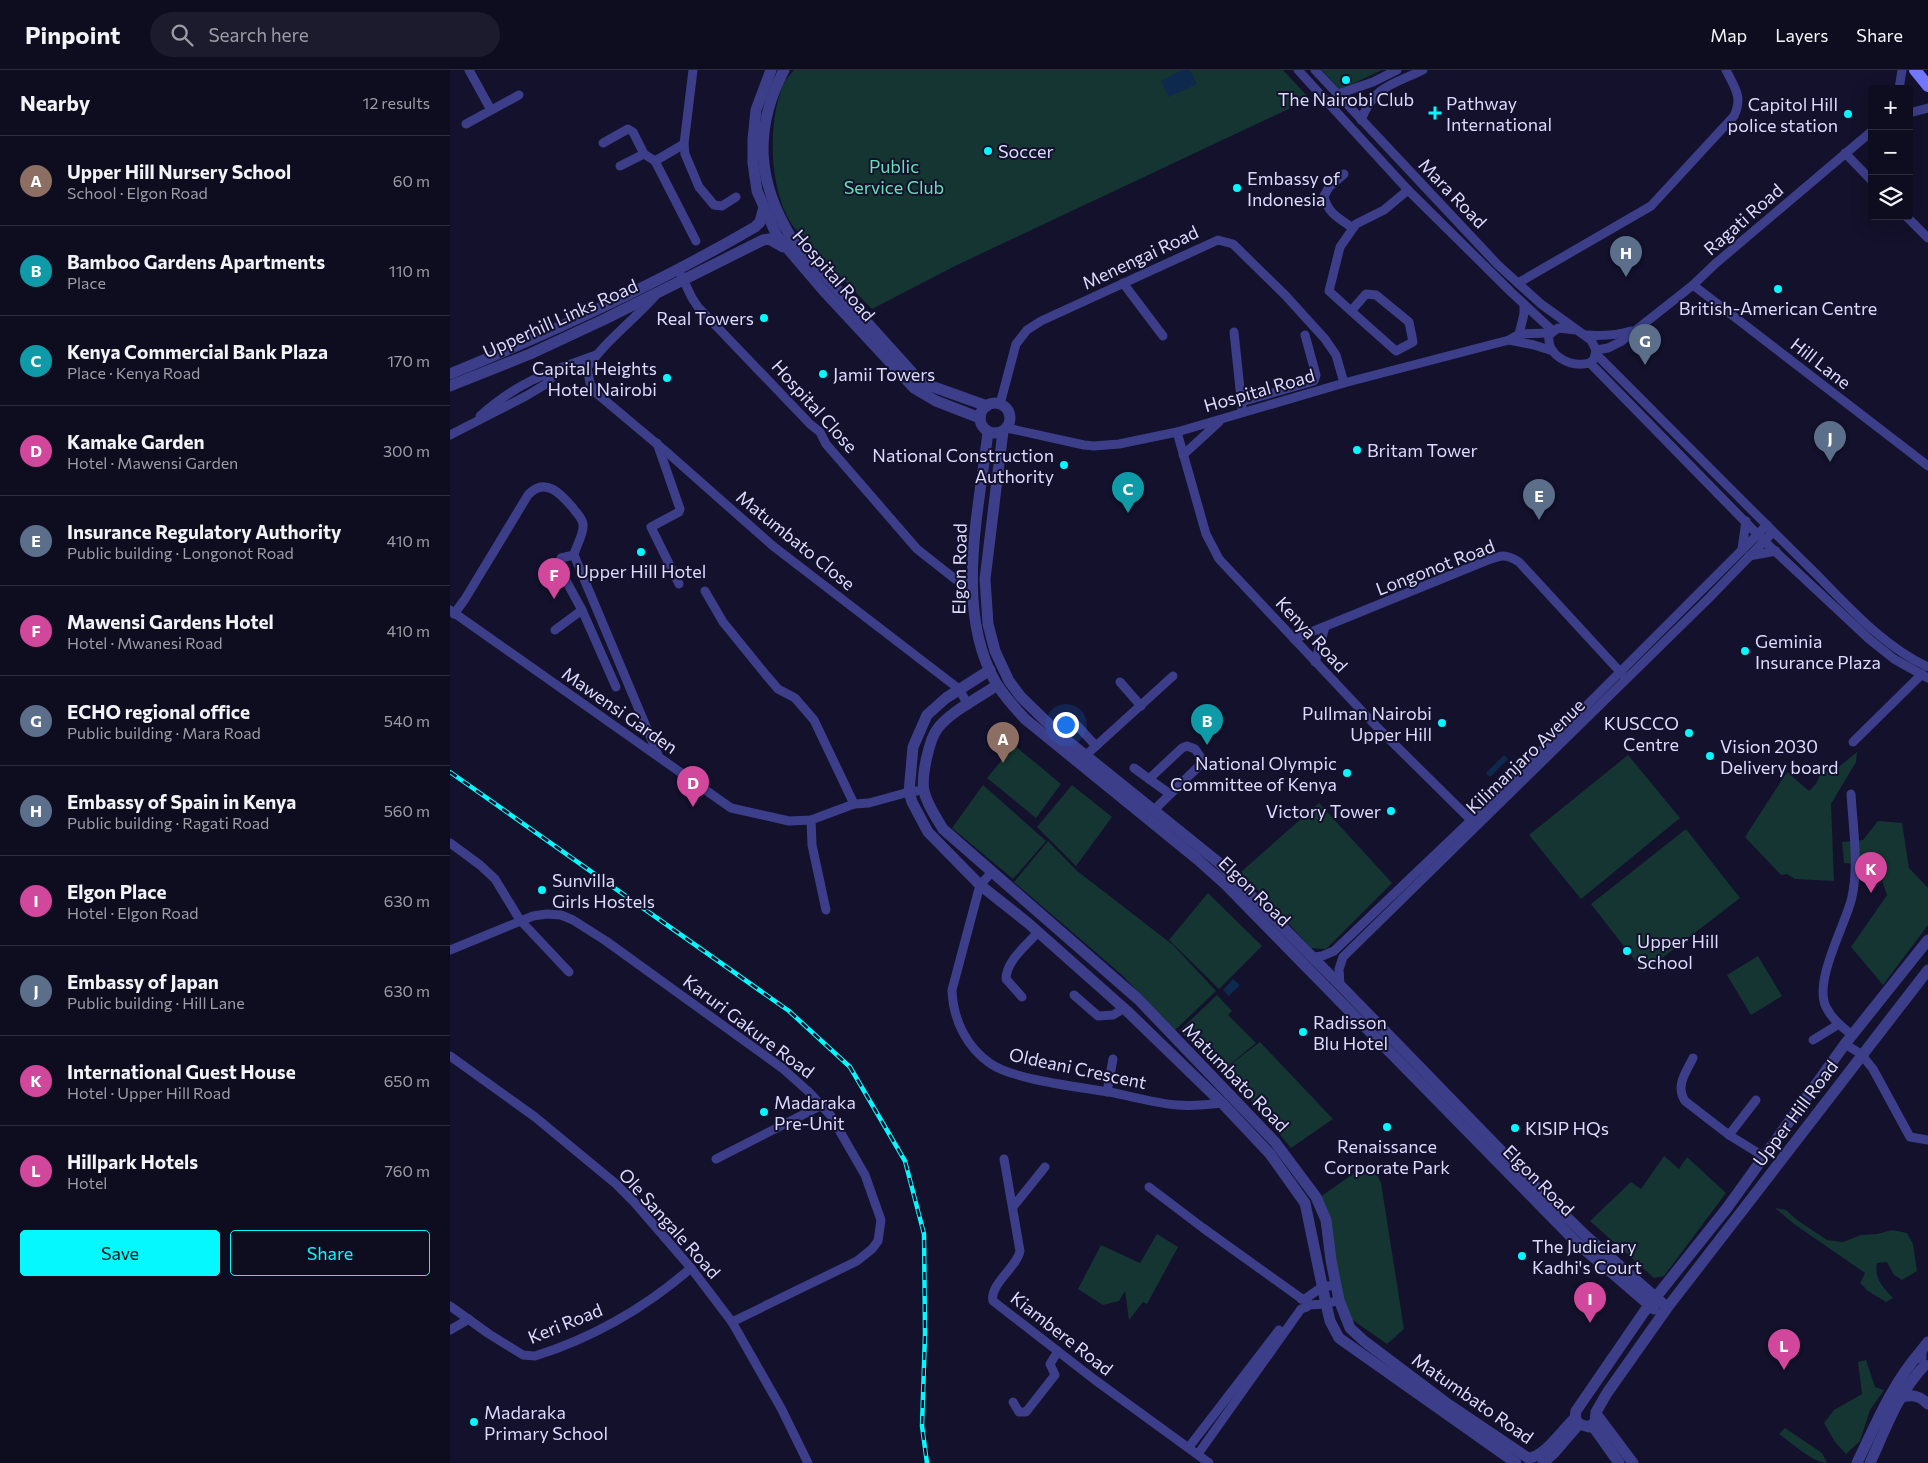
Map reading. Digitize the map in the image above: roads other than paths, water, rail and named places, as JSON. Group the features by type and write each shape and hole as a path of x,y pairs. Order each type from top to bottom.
{"main road":[{"path":"1915,70 1928,86"}],"street":[{"path":"469,70 491,110"},
{"path":"693,70 684,144 686,160 709,201 718,207 736,197"},
{"name":"Hospital Road","path":"771,70 756,110 753,163 757,191 777,236 884,358 914,388 936,400 980,418"},
{"name":"Hospital Road","path":"784,70 771,97 762,141 766,184 774,207 784,227 792,239 917,378 931,386 987,406"},
{"name":"Mara Road","path":"1298,70 1408,190 1552,332"},
{"name":"Mara Road","path":"1315,70 1498,265 1541,304 1591,340 1596,352 1770,528 1878,634 1926,673"},
{"path":"1338,94 1373,82 1397,70"},
{"path":"1361,120 1370,99 1379,90 1423,70"},
{"path":"1518,283 1655,202 1734,116 1738,107 1738,94 1726,70"},
{"path":"1900,85 1902,70"},
{"path":"466,124 519,95"},
{"path":"1913,112 1928,108"},
{"path":"602,143 628,129 631,130 644,154 655,161 696,241"},
{"name":"Ragati Road","path":"1596,352 1622,341 1693,285 1715,264 1868,134"},
{"path":"655,161 684,144"},
{"path":"1845,153 1868,177"},
{"path":"620,166 644,154"},
{"path":"1344,174 1329,187 1324,196 1326,205 1333,214 1353,228"},
{"path":"1351,311 1366,294 1376,295 1409,322 1413,342 1396,351 1351,311 1329,290 1340,247 1356,224 1384,210 1408,190"},
{"path":"678,268 755,227 760,222 764,207"},
{"path":"1910,220 1928,238"},
{"path":"683,280 762,240 769,239 789,251"},
{"name":"Menengai Road","path":"1000,404 1016,344 1027,330 1041,321 1212,241 1218,240 1229,242 1286,296 1325,339 1336,355 1344,383"},
{"name":"Hospital Close","path":"678,268 698,307 810,424 820,432 826,444 917,549 956,579 965,583 973,583"},
{"name":"Upperhill Links Road","path":"450,374 586,316 624,298 678,268"},
{"name":"Upperhill Links Road","path":"450,386 530,354 683,280"},
{"path":"1123,283 1163,336"},
{"name":"Hill Lane","path":"1693,285 1928,466"},
{"path":"450,435 546,384 560,368 596,354 640,313 657,293"},
{"path":"1524,304 1524,314 1519,334 1552,332 1558,328 1576,330"},
{"name":"Ragati Road","path":"1585,335 1618,335 1634,330"},
{"path":"1234,332 1243,413"},
{"path":"1552,332 1548,342 1553,351 1565,361 1575,364 1590,363 1761,537 1869,639 1894,659 1926,673 1854,742"},
{"name":"Hospital Road","path":"1005,429 1094,446 1119,444 1177,432 1221,420 1344,383 1508,340 1519,334"},
{"path":"1241,402 1314,381 1316,374 1304,335"},
{"path":"1508,340 1553,351"},
{"path":"1590,363 1596,352"},
{"name":"Matumbato Close","path":"596,354 587,368 590,383 603,400 657,443 773,546 959,689 968,705"},
{"path":"993,403 1000,404 1007,410 1010,419 1005,429 995,433 988,432 983,427 980,418 981,413 987,406 993,403"},
{"path":"1183,455 1221,420"},
{"name":"Elgon Road","path":"1005,429 986,560 985,583 988,624 995,651 1009,681 1037,713 1218,862 1547,1198 1665,1312"},
{"name":"Elgon Road","path":"988,432 976,530 973,600 976,627 983,653 997,685 1025,719 1225,884 1577,1243 1653,1301"},
{"name":"Kenya Road","path":"1177,432 1206,534 1219,559 1377,727 1474,823"},
{"path":"657,443 680,509 679,512 651,527 679,584"},
{"path":"1694,468 1701,459"},
{"path":"452,612 465,600 528,496 535,489 548,487 555,489 582,519 583,527 574,555 659,756"},
{"path":"1746,521 1745,552 1776,551"},
{"name":"Kilimanjaro Avenue","path":"1340,985 1339,969 1343,957 1474,823 1624,675 1708,599 1745,552 1770,528"},
{"path":"574,555 561,558 558,566 582,610 616,686"},
{"name":"Longonot Road","path":"1294,640 1502,555 1510,556 1519,562 1624,675"},
{"path":"705,591 723,622 766,675 778,689 795,698 814,720 854,804"},
{"path":"555,630 582,610"},
{"name":"Mawensi Garden","path":"452,612 731,808 789,821 811,820 854,804 869,803 909,792 924,790"},
{"path":"1315,662 1325,627"},
{"name":"Matumbato Road","path":"990,670 946,698 927,715 913,747 909,792 912,802 928,832 980,885 1041,935 1125,1010 1222,1104 1270,1154 1305,1203 1330,1321 1339,1338 1445,1402 1528,1458 1540,1455 1549,1447 1563,1428 1577,1421"},
{"path":"1086,755 1173,676"},
{"path":"1120,682 1141,706"},
{"name":"Matumbato Road","path":"997,685 938,728 931,741 927,754 924,790 932,811 943,829 1138,999 1275,1142 1316,1197 1326,1220 1339,1300 1350,1328 1399,1375 1516,1463"},
{"path":"1073,720 1096,746"},
{"path":"1149,779 1182,748 1187,746 1195,748 1202,759 1200,765 1154,810"},
{"path":"1134,768 1170,794"},
{"path":"1851,794 1854,870 1852,899 1826,971 1824,1002 1838,1024 1852,1035"},
{"path":"811,820 812,845 826,910"},
{"name":"Kilimanjaro Avenue","path":"1313,957 1322,956 1334,951 1474,823"},
{"path":"450,843 480,865 494,879 520,920 569,972"},
{"path":"960,865 970,853"},
{"name":"Oldeani Crescent","path":"992,872 980,885 952,990 954,1012 961,1031 976,1051 1000,1070 1034,1079 1176,1105 1206,1106 1222,1104"},
{"name":"Karuri Gakure Road","path":"450,950 520,920 547,914 561,915 573,920 606,940 782,1068 822,1105 835,1122 865,1174 882,1220 878,1241 857,1261 732,1322"},
{"path":"1022,997 1006,979 1006,972 1010,963 1054,926"},
{"name":"Upper Hill Road","path":"1581,1406 1653,1301 1728,1208 1763,1156 1845,1044 1928,940"},
{"path":"1091,980 1103,968"},
{"name":"Upper Hill Road","path":"1595,1417 1607,1393 1690,1278 1928,970"},
{"path":"1889,988 1905,999"},
{"path":"1074,995 1098,1016 1125,1010 1138,999"},
{"path":"1813,1040 1838,1024"},
{"path":"1845,1044 1862,1054 1873,1069 1910,1137 1928,1140"},
{"name":"Ole Sangale Road","path":"450,1056 535,1117 616,1184 634,1202 691,1268 732,1322 777,1399 808,1463"},
{"path":"1693,1058 1680,1084 1682,1096 1690,1106 1763,1156"},
{"path":"1107,1092 1112,1059"},
{"path":"1729,1134 1756,1100"},
{"path":"716,1159 822,1105"},
{"name":"Kiambere Road","path":"1004,1160 1018,1236 1019,1255 994,1289 993,1300 1208,1463"},
{"path":"1013,1207 1045,1167"},
{"path":"1149,1187 1303,1304 1326,1304 1339,1300"},
{"path":"1305,1203 1316,1197"},
{"name":"Keri Road","path":"450,1306 489,1334 523,1355 535,1356 599,1329 634,1310 658,1295 691,1268"},
{"path":"1189,1447 1303,1304 1322,1287 1336,1285"},
{"path":"1198,1454 1303,1304"},
{"path":"450,1330 469,1320"},
{"path":"1870,1463 1899,1398 1911,1380 1926,1366 1922,1361 1924,1347"},
{"path":"1857,1463 1894,1387 1910,1363 1924,1347"},
{"path":"1013,1402 1019,1412 1026,1412 1055,1375 1050,1364 1058,1351"},
{"path":"1899,1398 1911,1395 1918,1397 1928,1404"},
{"path":"1595,1417 1585,1427 1577,1421 1576,1411 1581,1406 1592,1406 1595,1417 1619,1463"},
{"path":"1595,1417 1633,1463"},
{"name":"Matumbato Road","path":"1543,1463 1554,1453 1577,1421"}],"water":[{"path":"1182,70 1190,70 1197,84 1169,97 1161,81"},
{"path":"1504,755 1508,759 1490,777 1486,773"},
{"path":"1233,979 1240,985 1229,996 1223,990"}],"railway":[{"path":"450,772 789,1011 850,1067 905,1161 924,1234 925,1334 922,1426 927,1463"}],"place":[{"name":"The Nairobi Club","path":"1346,80"},
{"name":"Pathway International","path":"1435,113"},
{"name":"Capitol Hill police station","path":"1848,114"},
{"name":"Soccer","path":"988,151"},
{"name":"Embassy of Indonesia","path":"1237,188"},
{"name":"Embassy of Spain in Kenya","path":"1626,277"},
{"name":"British-American Centre","path":"1778,289"},
{"name":"Real Towers","path":"764,318"},
{"name":"ECHO regional office","path":"1645,365"},
{"name":"Jamii Towers","path":"823,374"},
{"name":"Capital Heights Hotel Nairobi","path":"667,378"},
{"name":"Britam Tower","path":"1357,450"},
{"name":"Embassy of Japan","path":"1830,462"},
{"name":"National Construction Authority","path":"1064,465"},
{"name":"Kenya Commercial Bank Plaza","path":"1128,513"},
{"name":"Insurance Regulatory Authority","path":"1539,520"},
{"name":"Upper Hill Hotel","path":"641,552"},
{"name":"Mawensi Gardens Hotel","path":"554,599"},
{"name":"Geminia Insurance Plaza","path":"1745,651"},
{"name":"Pullman Nairobi Upper Hill","path":"1442,723"},
{"name":"KUSCCO Centre","path":"1689,733"},
{"name":"Bamboo Gardens Apartments","path":"1207,745"},
{"name":"Vision 2030 Delivery board","path":"1710,756"},
{"name":"Upper Hill Nursery School","path":"1003,763"},
{"name":"National Olympic Committee of Kenya","path":"1347,773"},
{"name":"Kamake Garden","path":"693,807"},
{"name":"Victory Tower","path":"1391,811"},
{"name":"Sunvilla Girls Hostels","path":"542,890"},
{"name":"International Guest House","path":"1871,893"},
{"name":"Upper Hill School","path":"1627,951"},
{"name":"Radisson Blu Hotel","path":"1303,1032"},
{"name":"Madaraka Pre-Unit","path":"764,1112"},
{"name":"Renaissance Corporate Park","path":"1387,1127"},
{"name":"KISIP HQs","path":"1515,1128"},
{"name":"The Judiciary Kadhi's Court","path":"1522,1256"},
{"name":"Elgon Place","path":"1590,1323"},
{"name":"Hillpark Hotels","path":"1784,1370"},
{"name":"Madaraka Primary School","path":"474,1422"}],"park label":[{"name":"Public Service Club","path":"894,176"}]}
